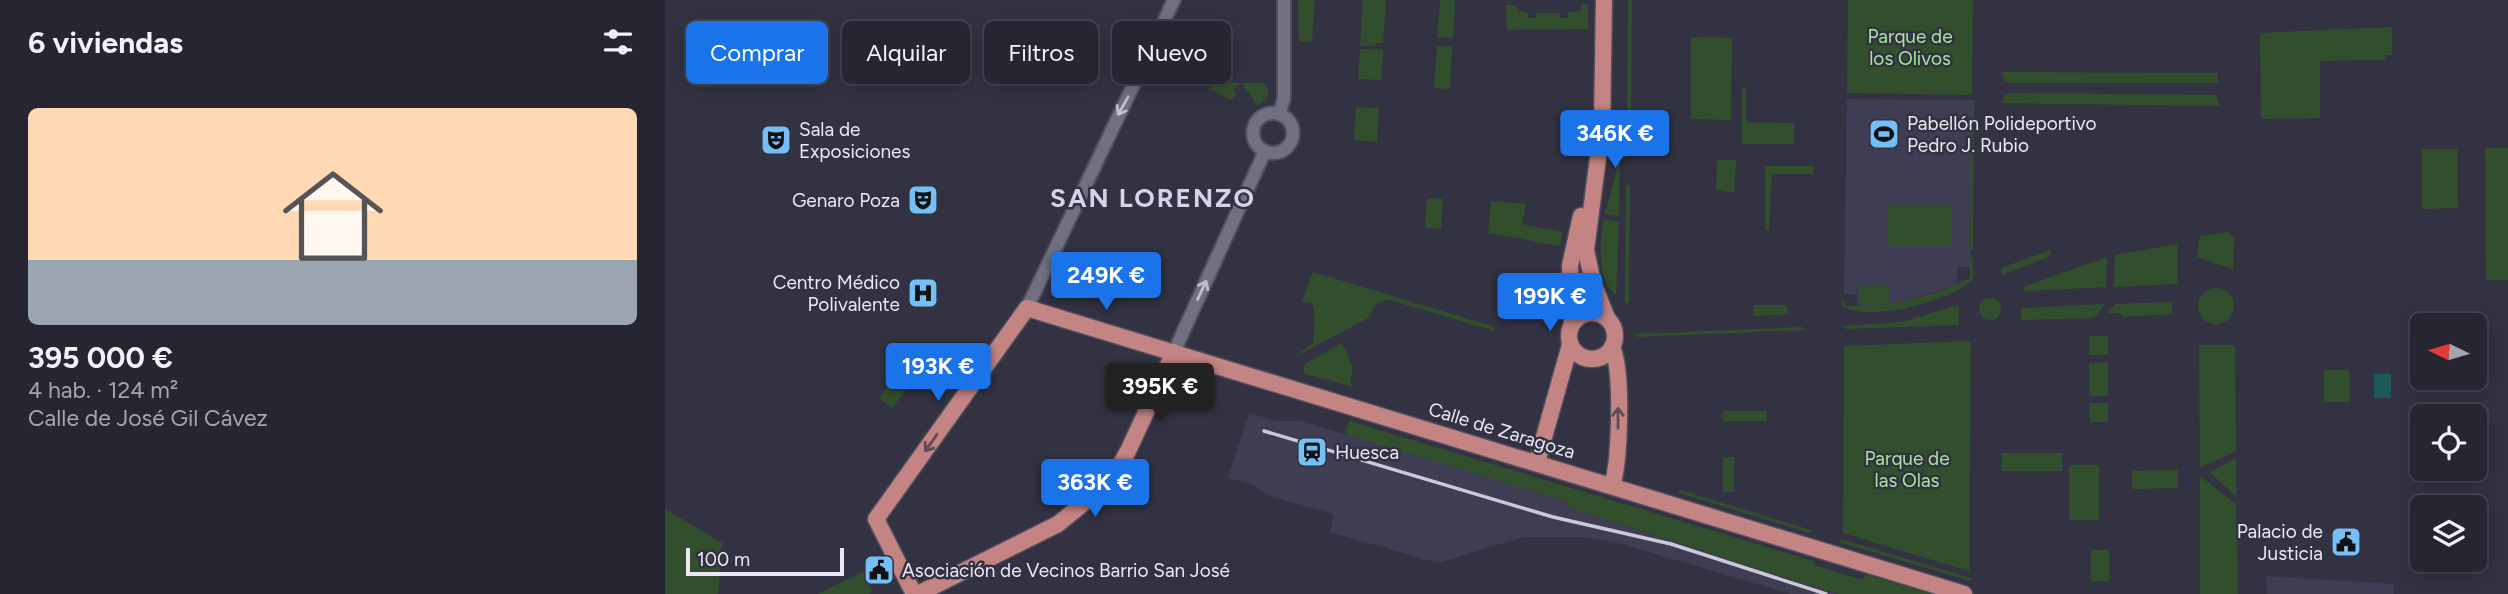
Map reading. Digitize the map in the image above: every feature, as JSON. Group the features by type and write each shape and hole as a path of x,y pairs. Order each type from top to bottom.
{"main road":[{"path":"1570,345 1582,358 1593,360 1605,356 1612,347 1615,334 1593,282 1586,250 1603,108 1604,0"},
{"path":"1537,462 1570,345 1572,324 1569,281 1572,253 1592,190"},
{"name":"Calle de Zaragoza","path":"1027,308 1964,594"},
{"path":"1027,308 876,519 916,594 1058,524 1101,489 1124,460 1174,352"},
{"path":"1572,324 1581,315 1590,313 1607,318"},
{"path":"1612,347 1617,367 1618,454 1612,486"}],"street":[{"path":"1027,308 1174,0"},
{"path":"1279,114 1284,99 1284,0"},
{"path":"1279,114 1291,124 1291,141 1280,151 1265,151 1256,143 1254,128 1263,116 1279,114"},
{"path":"1174,352 1265,151"}],"shaded area":[{"path":"1847,99 1971,100 1970,267 1957,267 1957,285 1893,305 1857,306 1857,294 1844,294"},
{"path":"2374,374 2391,374 2391,398 2374,398"},
{"path":"1249,413 1276,421 1300,421 1498,480 1568,502 1567,507 1838,594 1791,594 1618,543 1585,537 1523,537 1438,563 1330,532 1334,514 1271,497 1253,485 1228,478"},
{"path":"2266,576 2393,584 2394,594 2267,594"}],"green space":[{"path":"1298,0 1315,0 1312,42 1299,41"},
{"path":"1363,0 1386,0 1383,43 1376,43 1375,46 1360,46"},
{"path":"1440,0 1455,0 1453,38 1437,37"},
{"path":"1628,0 1632,0 1631,122 1627,122"},
{"name":"Parque de los Olivos","path":"1848,0 1973,0 1972,95 1847,93"},
{"path":"1581,4 1588,4 1588,29 1507,30 1506,5 1515,5 1518,11 1528,13 1528,18 1536,18 1536,13 1559,13 1560,18 1568,18 1568,12 1581,11"},
{"path":"2392,27 2392,55 2385,55 2385,60 2320,61 2320,118 2261,119 2260,33"},
{"path":"1691,37 1732,38 1731,120 1691,119"},
{"path":"1437,46 1452,47 1450,89 1434,88"},
{"path":"1360,49 1383,50 1381,80 1358,79"},
{"path":"2002,72 2218,73 2218,83 2010,83 2004,80"},
{"path":"1241,83 1233,90 1237,95 1231,100 1208,89 1216,84"},
{"path":"1241,83 1263,83 1268,89 1268,97 1258,106"},
{"path":"1746,88 1746,122 1794,123 1794,144 1742,144 1742,89"},
{"path":"2010,93 2216,95 2219,106 2002,103 2004,96"},
{"path":"1971,100 1974,100 1973,250 1970,250"},
{"path":"1356,107 1379,108 1377,142 1354,140"},
{"path":"2485,148 2508,148 2508,280 2486,280"},
{"path":"2422,149 2457,149 2458,208 2422,209"},
{"path":"1620,158 1619,216 1605,214"},
{"path":"1717,160 1736,160 1734,193 1716,190"},
{"path":"1765,166 1814,166 1814,174 1772,174 1769,229 1765,229"},
{"path":"1626,185 1630,185 1629,303 1625,303"},
{"path":"1427,198 1443,199 1441,229 1425,228"},
{"path":"1491,201 1526,204 1522,224 1563,232 1560,246 1488,233"},
{"path":"1887,205 1952,205 1952,245 1887,245"},
{"path":"1604,219 1619,222 1616,294 1605,280 1602,271 1601,238"},
{"path":"2228,232 2234,239 2233,269 2197,257 2200,236"},
{"path":"2177,244 2177,284 2114,287 2115,255"},
{"path":"2051,250 2051,256 2001,275 2001,268"},
{"path":"1970,257 1973,257 1973,279 1948,295 1889,311 1854,311 1842,306 1842,294 1845,306 1862,306 1894,303 1940,291 1970,278"},
{"path":"2107,257 2106,287 2025,291 2024,287"},
{"path":"1313,272 1495,327 1494,331 1386,299 1374,306 1370,317 1293,358 1313,343 1315,317 1312,303 1302,302"},
{"path":"1529,281 1554,286 1548,316 1521,308"},
{"path":"1859,285 1890,285 1890,303 1859,303"},
{"path":"2216,288 2229,293 2234,306 2229,319 2216,324 2203,319 2198,306 2203,293"},
{"path":"1986,298 1994,298 2001,305 2001,313 1994,320 1986,320 1979,313 1979,305"},
{"path":"2172,302 2172,314 2122,317 2121,313 2107,313 2115,304"},
{"path":"2105,304 2094,318 2021,320 2021,308"},
{"path":"1753,305 1787,305 1787,314 1754,316"},
{"path":"1959,305 1959,325 1845,329 1845,326 1902,322"},
{"path":"1803,327 1803,330 1636,337 1636,334"},
{"path":"2089,336 2108,336 2108,355 2089,355"},
{"name":"Parque de las Olas","path":"1971,341 1969,571 1843,533 1844,346"},
{"path":"1342,343 1353,367 1350,381 1354,387 1303,373 1305,364"},
{"path":"2199,345 2235,345 2236,451 2200,468"},
{"path":"2108,362 2108,396 2089,396 2089,363"},
{"path":"901,368 915,378 892,408 879,398"},
{"path":"2324,370 2349,370 2350,402 2324,402"},
{"path":"2089,403 2108,403 2108,422 2090,422"},
{"path":"1723,411 1767,411 1767,421 1723,421"},
{"path":"1349,421 1815,561 1814,565 1862,580 1867,575 1931,594 1838,594 1567,507 1568,502 1345,434"},
{"path":"2002,453 2062,453 2062,471 2002,471"},
{"path":"1723,457 1734,457 1734,492 1723,492"},
{"path":"2236,458 2236,497 2210,472"},
{"path":"2069,465 2099,465 2099,520 2069,520"},
{"path":"2178,470 2178,488 2132,489 2132,471"},
{"path":"2200,476 2236,504 2238,594 2200,594"},
{"path":"1680,490 1811,530 1810,533 1679,493"},
{"path":"665,509 722,543 718,594 665,594"},
{"path":"1840,539 1971,578 1970,581 1839,542"},
{"path":"2091,550 2109,550 2109,581 2091,581"},
{"path":"863,572 873,592 869,594 818,594"}],"railway":[{"path":"1264,431 1553,517 1671,544 1826,594"}],"place":[{"name":"Pabellón Polideportivo Pedro J. Rubio","path":"1884,134"},
{"name":"Sala de Exposiciones","path":"776,140"},
{"name":"Genaro Poza","path":"923,200"},
{"name":"Centro Médico Polivalente","path":"923,293"},
{"name":"Huesca","path":"1312,452"},
{"name":"Palacio de Justicia","path":"2346,542"},
{"name":"Asociación de Vecinos Barrio San José","path":"879,570"}],"district":[{"name":"SAN LORENZO","path":"1153,198"}]}
